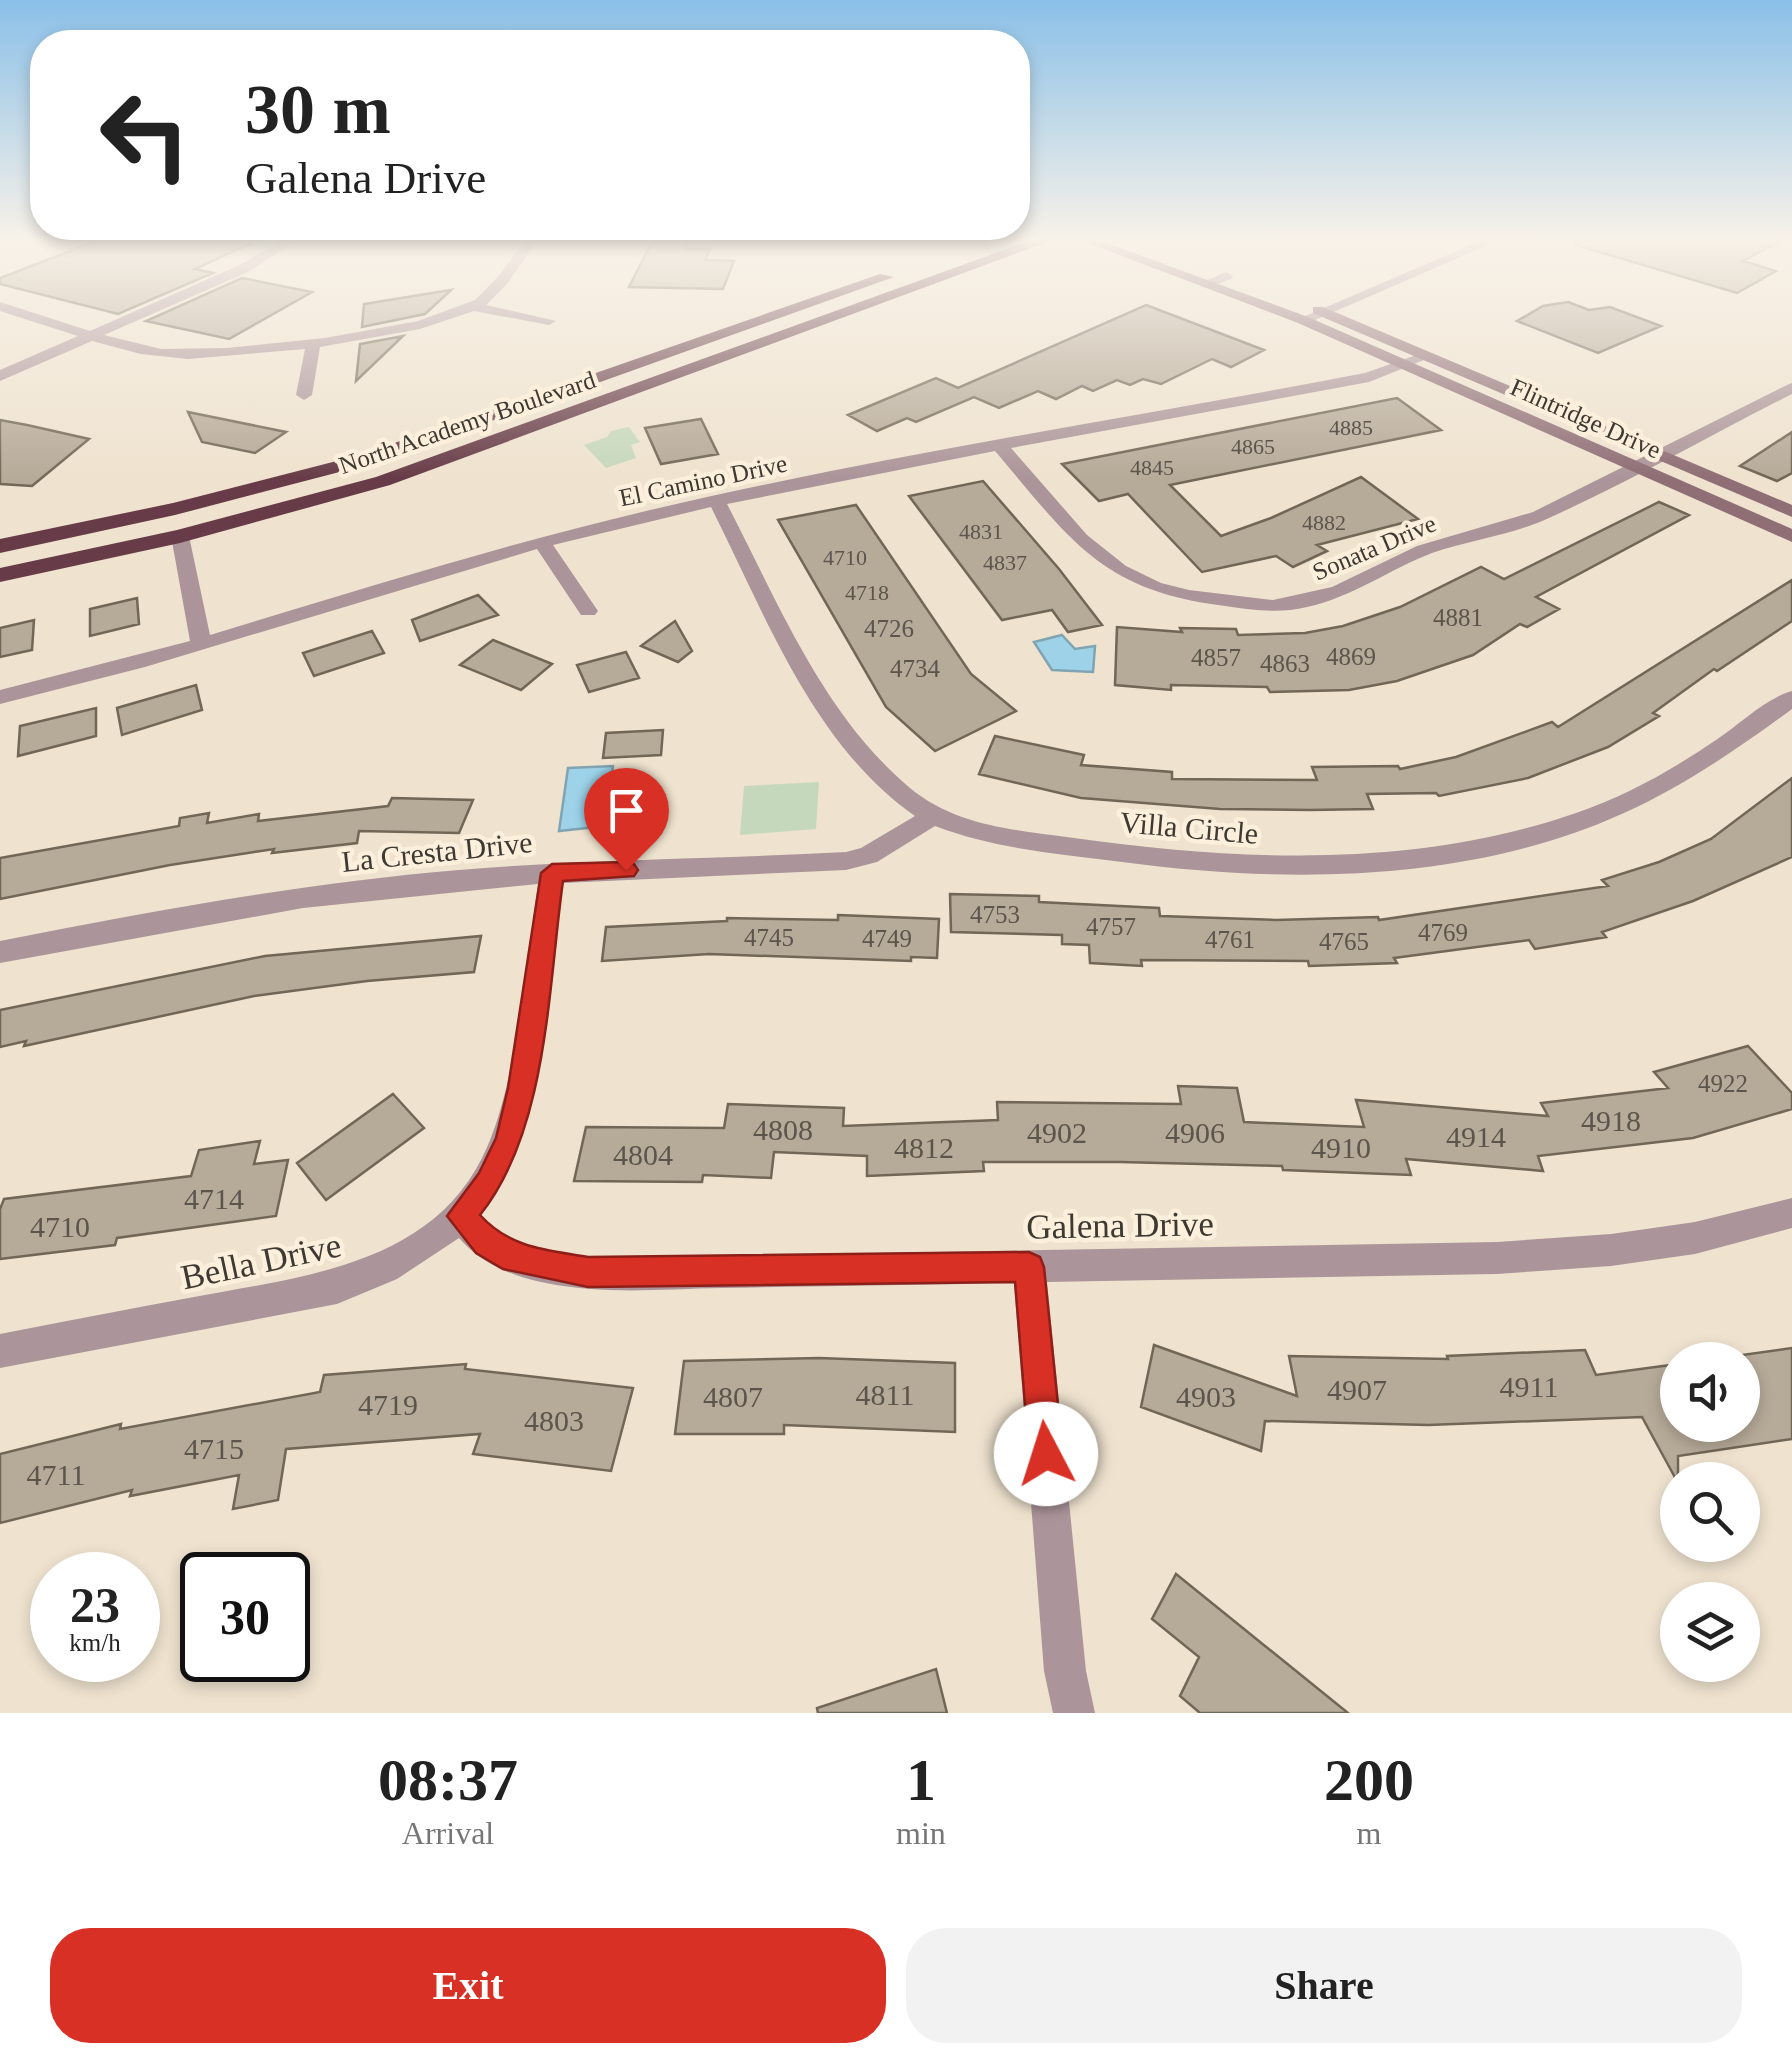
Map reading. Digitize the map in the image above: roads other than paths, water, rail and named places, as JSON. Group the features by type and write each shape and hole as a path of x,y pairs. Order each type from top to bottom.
{"highway":[{"name":"North Academy Boulevard","path":"0,546 175,509 367,459 769,318"},
{"name":"North Academy Boulevard","path":"0,574 180,536 438,462 832,318"}],"street":[{"path":"40,318 155,352 184,354 422,327 446,318"},
{"path":"0,376 130,318"},
{"path":"533,318 549,321"},
{"name":"Flintridge Drive","path":"1297,318 1792,536"},
{"path":"1303,320 1308,318"},
{"name":"Flintridge Drive","path":"1339,318 1792,512"},
{"path":"304,395 314,341"},
{"name":"El Camino Drive","path":"0,697 201,644 542,542 717,501 1369,377 1427,356"},
{"name":"Sonata Drive","path":"1001,447 1080,539 1119,570 1154,587 1189,596 1273,606 1339,591 1424,550 1539,516 1792,388"},
{"name":"Villa Circle","path":"717,501 825,707 902,794 933,816 962,829 1004,838 1152,858 1308,866 1402,859 1499,844 1585,819 1666,782 1792,698"},
{"path":"180,536 201,644"},
{"path":"542,542 588,611"},
{"name":"La Cresta Drive","path":"0,952 240,907 406,885 552,873 846,861 868,856 933,816"},
{"name":"Bella Drive","path":"0,1352 337,1287 379,1272 424,1247 462,1216 489,1182 510,1138 521,1088 552,873"},
{"name":"Galena Drive","path":"462,1216 486,1243 514,1258 588,1272 1498,1258 1592,1252 1695,1238 1792,1213"},
{"path":"1029,1267 1064,1671 1074,1713"}],"water":[{"path":"1062,635 1075,649 1095,646 1093,672 1052,670 1034,642"},
{"path":"613,766 605,826 559,831 568,768"}]}
